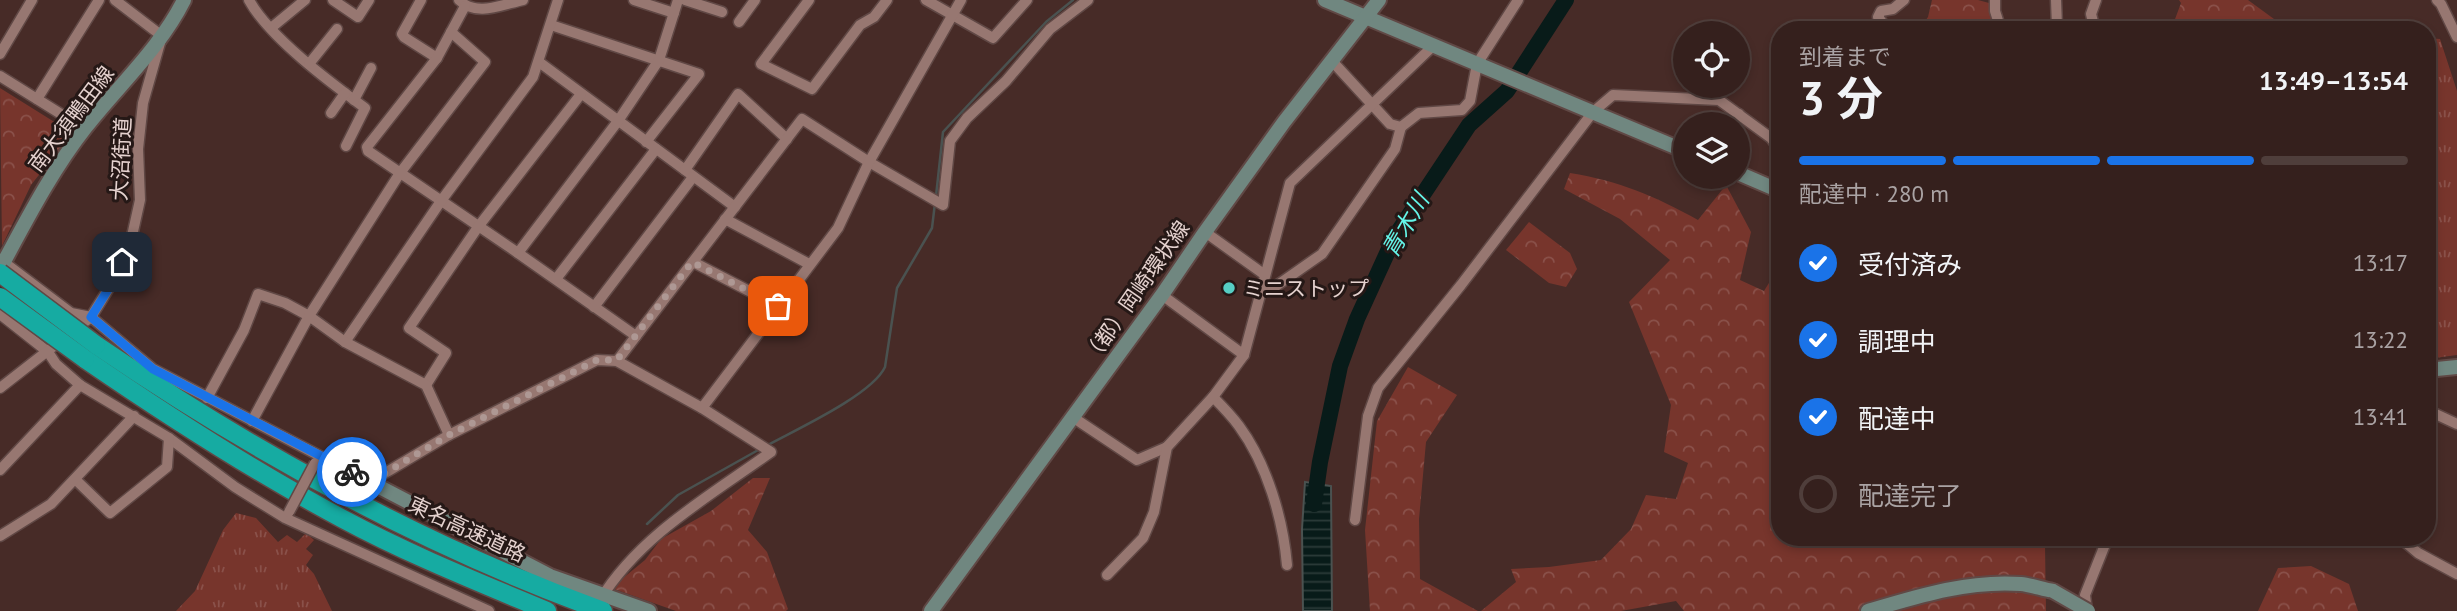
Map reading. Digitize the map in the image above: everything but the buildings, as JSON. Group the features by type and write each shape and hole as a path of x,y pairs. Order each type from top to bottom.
{"highway":[{"name":"東名高速道路","path":"1,266 90,352 218,447 344,519 547,611"},
{"name":"東名高速道路","path":"0,297 291,467 404,527 504,572 602,602"}],"street":[{"path":"0,54 32,0"},
{"path":"37,99 99,0"},
{"path":"115,0 162,36"},
{"name":"南大須鴨田線","path":"1,266 47,186 85,129 162,36 184,0"},
{"path":"249,0 271,28 309,64 365,108 346,146"},
{"path":"271,28 305,0"},
{"path":"333,0 358,17 369,0"},
{"path":"421,0 402,34 437,58"},
{"path":"523,0 474,10 462,3 452,32 437,58 367,148 368,152 636,336"},
{"path":"345,342 441,201 533,77 558,0"},
{"path":"634,0 674,13"},
{"path":"518,253 618,121 659,60 678,0"},
{"path":"685,0 722,12"},
{"path":"738,22 755,0"},
{"path":"809,0 761,64 812,89 860,25 874,17 887,0"},
{"path":"926,0 993,38 1027,0"},
{"path":"702,408 838,228 869,162 961,0"},
{"path":"617,360 802,120 943,205 950,141 967,118 1006,81 1050,29 1088,0"},
{"path":"1325,0 1673,146"},
{"name":"（都）岡崎環状線","path":"931,611 1074,418 1284,122 1379,0"},
{"path":"1261,290 1269,291 1322,254 1395,149 1401,127 1419,113 1462,110 1470,101 1479,64 1518,0"},
{"path":"1881,21 1878,17 1881,10 1893,9 1905,0"},
{"path":"1995,0 1998,21"},
{"path":"2056,0 2057,21"},
{"path":"2093,21 2091,14 2096,0"},
{"path":"2437,0 2457,37"},
{"path":"551,25 699,74 646,142"},
{"path":"309,64 337,29"},
{"path":"252,421 309,316 400,173 485,62 452,32"},
{"name":"大沼街道","path":"48,352 91,317 109,288 132,236 140,200 138,149 143,103 162,36"},
{"path":"1074,418 1137,460 1167,447 1213,397 1244,355 1290,183 1433,46"},
{"path":"1332,61 1390,124 1401,127"},
{"path":"539,62 735,207"},
{"path":"331,113 349,97 371,68"},
{"path":"0,76 85,129"},
{"path":"426,385 446,353 410,328 478,227 582,94"},
{"path":"594,307 689,174 738,94 787,139"},
{"path":"1355,520 1368,416 1378,388 1593,113 1613,95 1719,100 1730,112"},
{"path":"1750,125 1771,134"},
{"path":"556,279 656,149"},
{"path":"1750,178 1771,187"},
{"path":"725,219 809,264"},
{"path":"1205,232 1265,275"},
{"path":"692,262 778,306"},
{"path":"1,266 71,313 91,317 153,369 318,459 370,482 602,602 649,611"},
{"path":"208,398 244,330 258,293 309,316 345,342 426,385 449,435"},
{"path":"1162,295 1244,355"},
{"path":"0,313 48,352 56,364 80,385 169,438 235,487 287,515 489,611"},
{"path":"0,388 48,352"},
{"path":"370,482 449,435 597,360 617,360 702,408 771,452 673,520 612,578 602,602"},
{"path":"2436,369 2457,368"},
{"path":"0,470 80,385"},
{"path":"1213,397 1240,427 1268,480 1285,542 1287,565"},
{"path":"2436,414 2457,424"},
{"path":"0,536 51,504 134,416"},
{"path":"76,480 110,513 167,467 169,438"},
{"path":"1107,575 1143,538 1154,512 1167,447"},
{"path":"287,515 318,459"},
{"path":"2087,611 2085,595 2104,546"},
{"path":"2410,546 2457,574"},
{"path":"1868,611 1924,594 1985,584 2023,584 2053,592 2087,611"}],"green space":[{"path":"1932,0 1978,0 1989,3 1993,21 1925,21"},
{"path":"2179,0 2248,0 2277,21 2174,21 2181,3"},
{"path":"2436,39 2440,39 2457,91 2457,355 2436,358"},
{"path":"0,88 72,133 31,185 2,246"},
{"path":"1570,173 1636,190 1698,220 1723,189 1728,189 1751,232 1740,280 1764,291 1771,280 1771,546 2045,546 2046,611 1684,611 1676,601 1621,611 1481,611 1516,582 1511,569 1601,560 1631,529 1646,495 1676,499 1688,463 1664,452 1671,405 1629,302 1670,260 1620,219 1564,189"},
{"path":"1529,222 1570,253 1577,269 1566,287 1549,283 1506,250"},
{"path":"1408,367 1457,395 1426,442 1419,519 1420,579 1478,611 1370,611 1365,530 1377,421"},
{"path":"753,478 770,478 748,530 767,552 788,609 786,611 676,611 611,588 645,560 661,539 711,511"},
{"path":"236,513 256,518 278,542 287,535 297,542 306,533 314,540 306,549 313,555 306,565 314,574 332,611 176,611 195,591 223,530"},
{"path":"2311,566 2349,584 2358,611 2258,611 2278,568"}],"shaded area":[{"path":"1305,482 1331,486 1332,611 1303,611 1302,529"}],"waterway":[{"path":"936,196 943,132 1046,22 1073,0"},
{"name":"青木川","path":"1314,504 1340,366 1357,319 1394,238 1469,125 1507,91 1566,0"},
{"path":"766,446 849,400 865,389 885,367 897,288 932,228 935,203"},
{"path":"647,524 678,495 760,449"}],"way so far":[{"path":"352,472 370,482 449,435 597,360 617,360 692,262 778,306"}],"place":[{"name":"ミニストップ","path":"1229,288"}],"route":[{"path":"122,262 91,317 108,334 153,369 352,472"}]}
